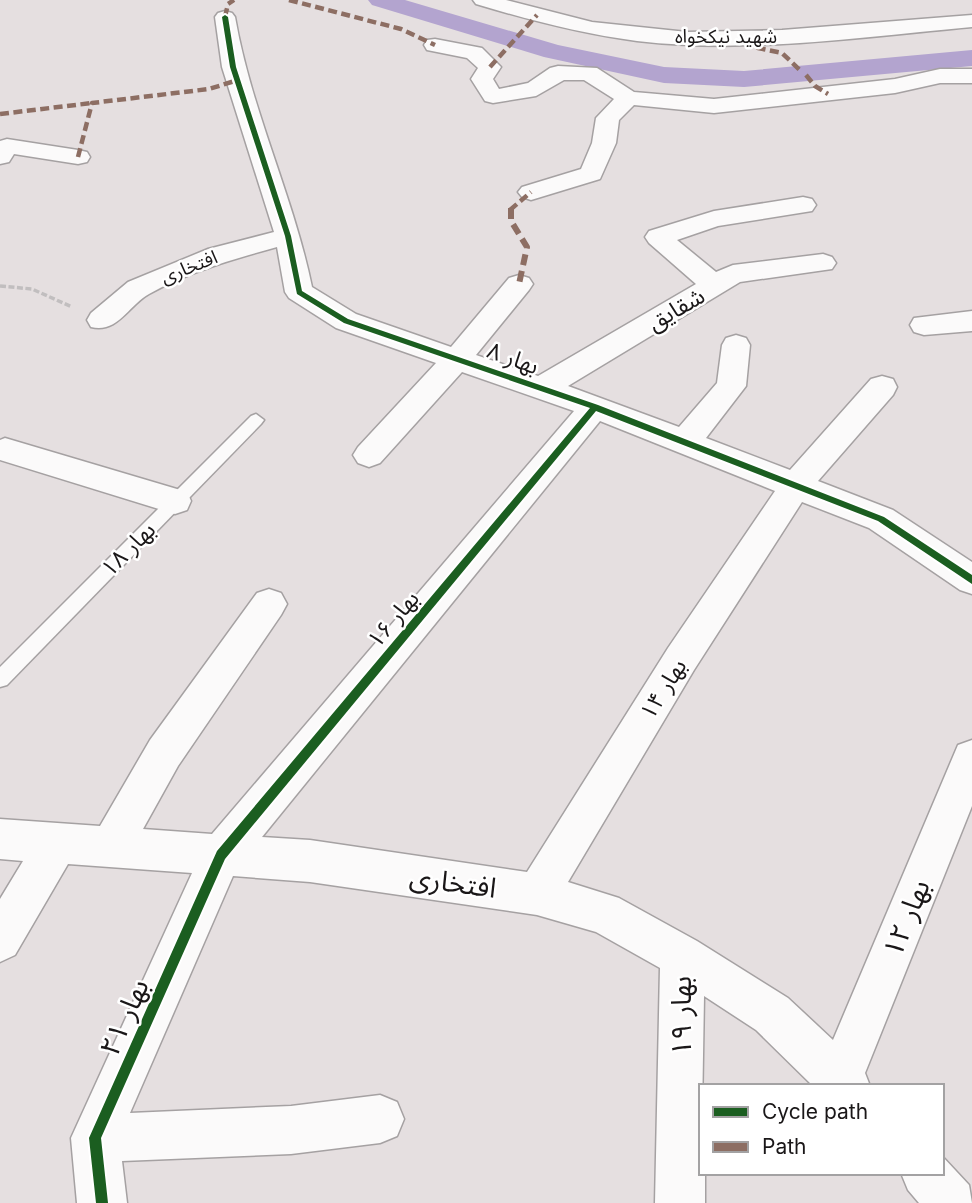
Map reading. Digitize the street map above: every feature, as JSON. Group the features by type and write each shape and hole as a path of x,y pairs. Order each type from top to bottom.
{"street":[{"name":"شهید نیکخواه","path":"483,0 592,28 693,38 747,38 972,21"},
{"name":"بهار ۸","path":"225,17 233,67 288,236 299,292 346,321 595,407 881,519 969,574"},
{"path":"435,45 474,53 490,67 482,79 493,96 527,92 545,86 558,73 589,74 628,98 714,106 895,86 940,76 972,76"},
{"path":"531,192 591,174 604,143 608,118 628,98"},
{"path":"0,157 7,146 78,157"},
{"path":"716,286 658,237 714,219 803,205"},
{"name":"افتخاری","path":"101,320 138,288 217,255 288,236"},
{"name":"شقایق","path":"540,389 733,274 823,263"},
{"path":"369,455 457,359 519,284"},
{"path":"924,325 972,321"},
{"path":"684,441 732,386 736,345"},
{"name":"بهار ۱۴","path":"537,894 681,659 795,486 882,387"},
{"name":"بهار ۱۶","path":"222,855 595,407"},
{"path":"5,450 175,502"},
{"path":"110,847 164,752 269,604"},
{"name":"بهار ۱۲","path":"844,1082 972,758"},
{"name":"افتخاری","path":"0,839 310,862 537,894 604,913 682,956 772,1014 844,1082"},
{"path":"0,940 57,843"},
{"name":"بهار ۲۱","path":"95,1139 222,855"},
{"name":"بهار ۱۹","path":"680,1203 682,956"},
{"path":"103,1203 95,1139 291,1130 380,1119"},
{"path":"927,1175 951,1203"}],"lane":[{"name":"بهار ۱۸","path":"0,679 256,420"}],"path":[{"path":"0,286 32,289 101,320"}],"waterway":[{"path":"380,0 553,52 664,75 744,79 972,58"}],"marked path":[{"path":"225,17 228,4 234,0"},
{"path":"289,0 401,29 435,45"},
{"path":"490,67 537,15"},
{"path":"747,38 758,48 782,53 802,72"},
{"path":"806,75 815,86 828,94"},
{"path":"78,157 92,103 209,89 238,80"},
{"path":"0,114 92,103"},
{"path":"519,284 527,247 511,221 510,209 531,192"}],"cycle path":[{"path":"225,17 233,67 288,236 299,292 346,321 595,407 881,519 972,580"},
{"path":"102,1203 95,1138 221,855 595,407"}]}
